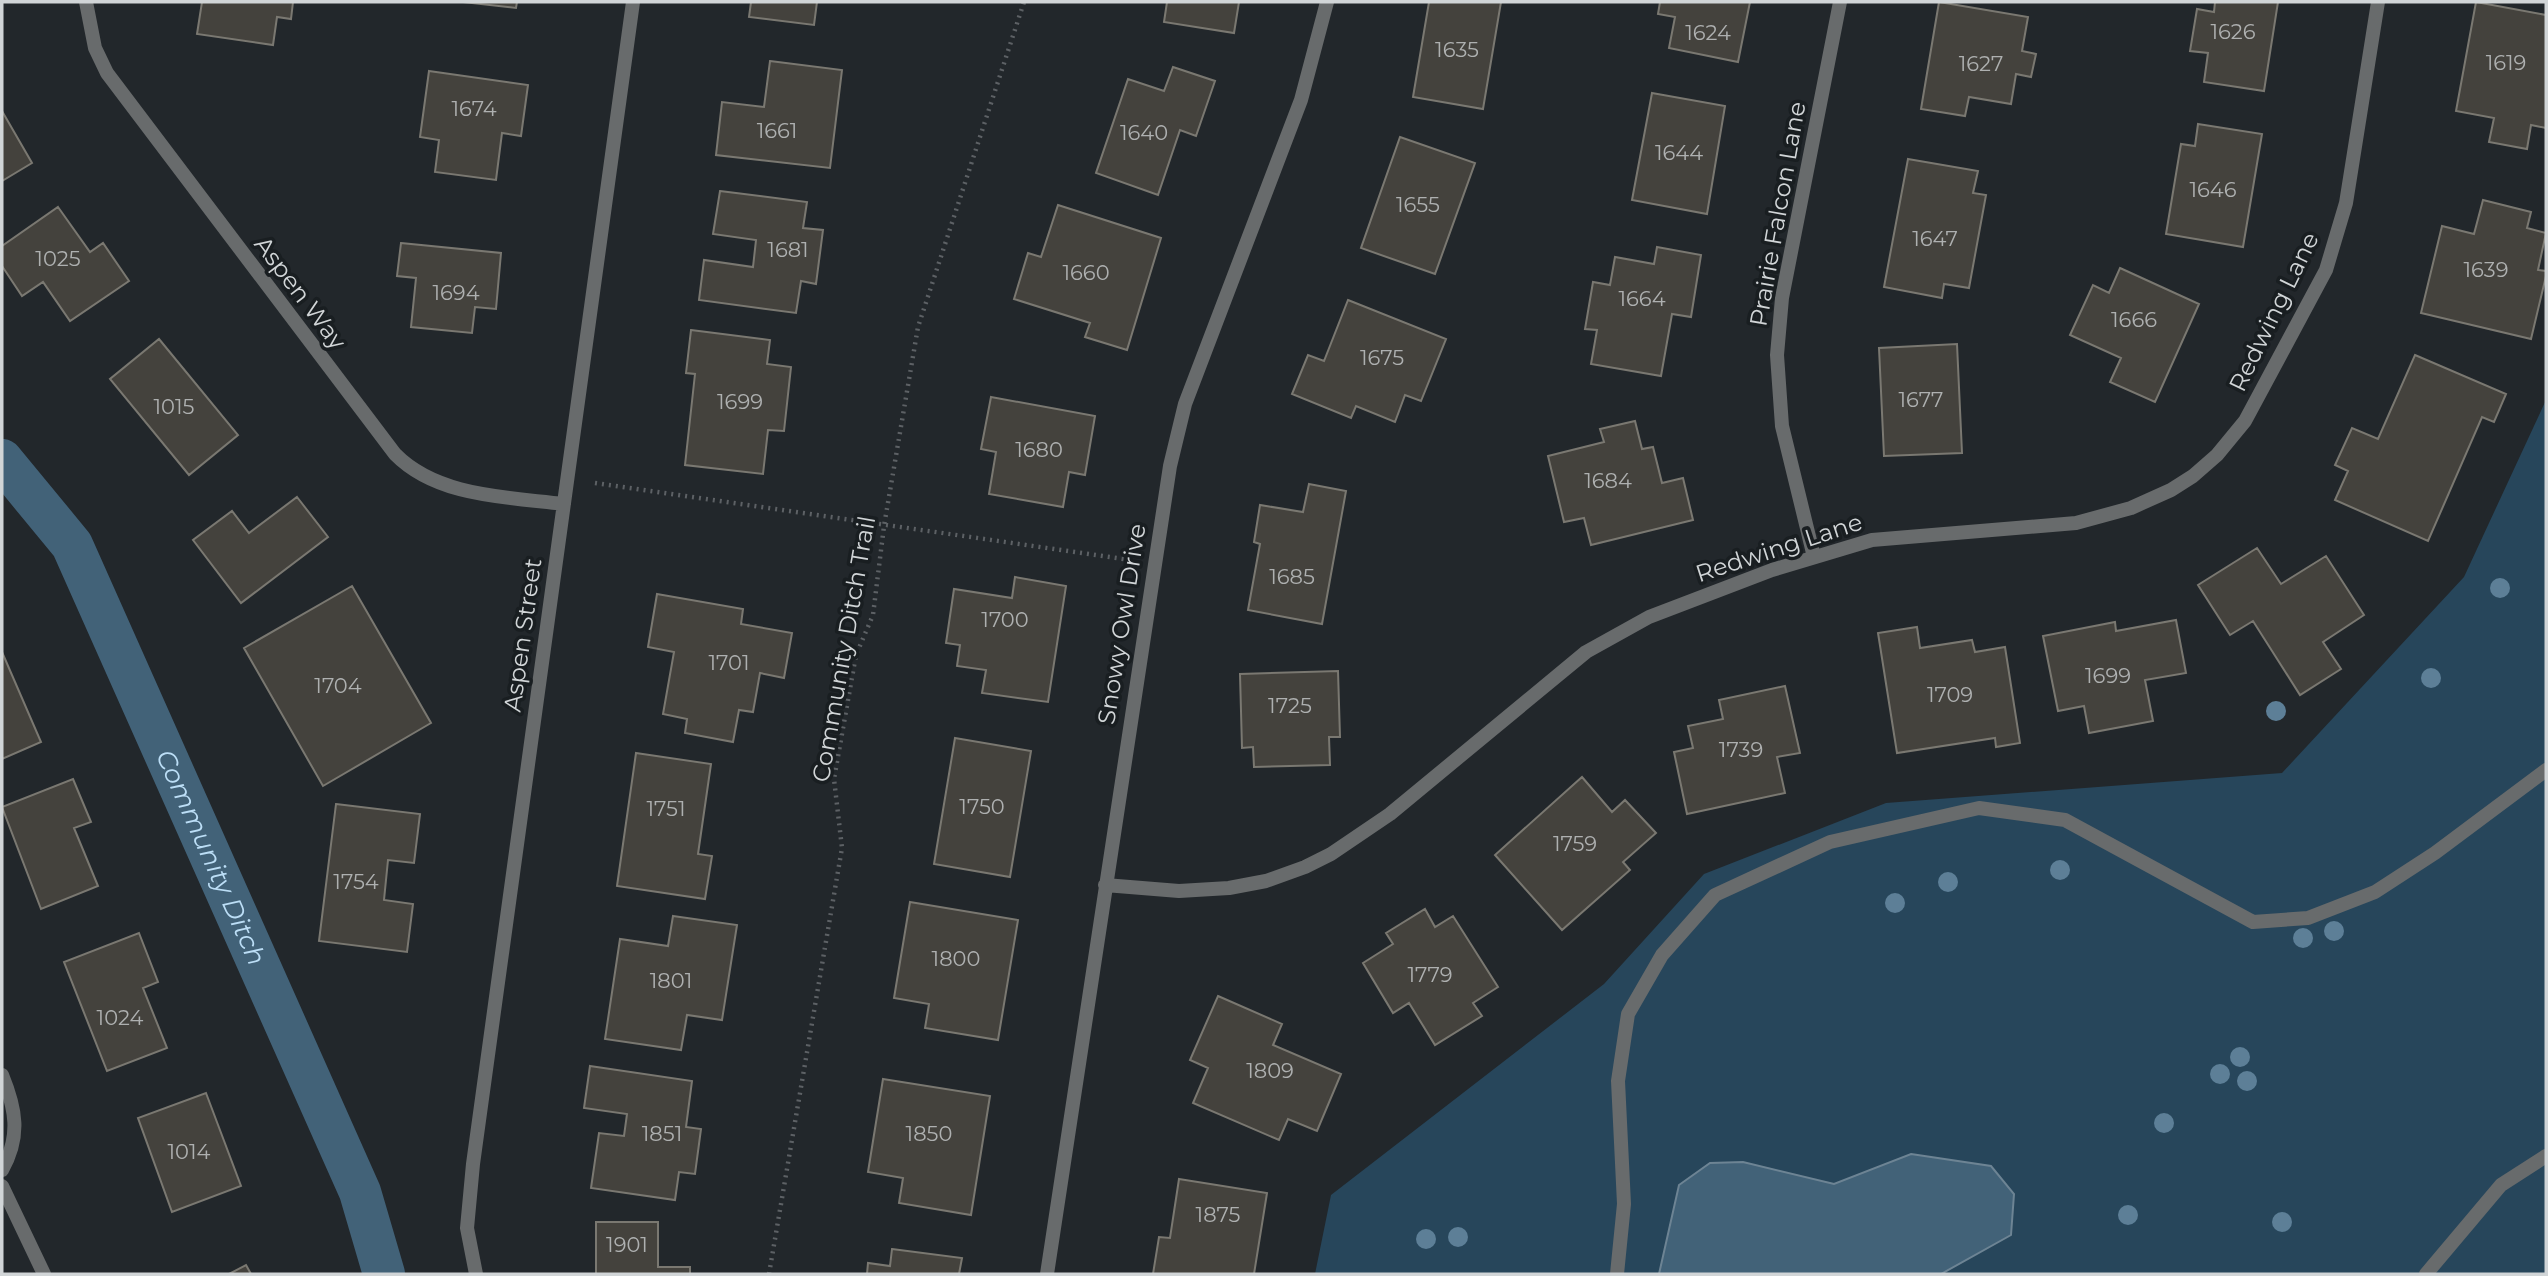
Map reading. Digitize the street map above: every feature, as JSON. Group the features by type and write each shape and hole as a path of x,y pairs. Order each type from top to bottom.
{"street":[{"name":"Aspen Way","path":"86,2 95,48 107,73 394,454 410,470 427,480 481,493 564,504"},
{"name":"Aspen Street","path":"476,1274 467,1228 473,1164 633,2"},
{"name":"Snowy Owl Drive","path":"1047,1274 1170,466 1185,404 1301,100 1327,2"},
{"name":"Prairie Falcon Lane","path":"1814,557 1782,426 1777,355 1782,298 1840,2"},
{"name":"Redwing Lane","path":"1105,885 1179,891 1229,888 1266,881 1305,867 1331,854 1390,814 1586,652 1649,617 1772,570 1872,540 2076,523 2131,508 2171,490 2217,455 2245,421 2326,270 2338,237 2378,2"},
{"path":"1616,1274 1624,1204 1618,1081 1628,1014 1662,955 1715,895 1830,842 1979,808 2065,820 2253,922 2308,918 2375,891 2435,853 2546,770"},
{"path":"2,1074 14,1104 16,1129 10,1155 2,1170"},
{"path":"2426,1274 2501,1185 2546,1156"},
{"path":"2,1186 44,1274"}],"path":[{"name":"Community Ditch Trail","path":"769,1274 842,849 834,779 856,655 873,615 884,526 918,327 1024,2"},
{"path":"568,478 1155,564"}],"shaded area":[{"path":"2546,400 2546,1274 1315,1274 1331,1195 1604,984 1704,874 1886,803 2282,773 2464,577"},
{"path":"1911,1154 1991,1166 2014,1194 2011,1235 1941,1274 1659,1274 1679,1185 1710,1163 1743,1162 1834,1184"}],"building":[{"path":"202,2 293,2 291,19 277,17 273,45 197,34"},
{"path":"463,2 517,2 516,8"},
{"path":"751,2 817,2 814,25 749,17"},
{"path":"1167,2 1239,2 1234,33 1164,22"},
{"path":"1429,2 1501,2 1483,109 1413,97"},
{"path":"1660,2 1750,2 1738,62 1669,48 1675,17 1658,14"},
{"path":"1939,2 2028,17 2022,51 2036,54 2031,77 2016,74 2011,104 1969,97 1965,116 1921,109"},
{"path":"2215,2 2278,2 2264,91 2204,82 2208,53 2190,51 2197,9 2214,12"},
{"path":"2476,2 2546,15 2546,128 2531,125 2527,149 2489,142 2494,118 2456,111"},
{"path":"770,61 842,70 830,168 716,155 722,102 764,107"},
{"path":"1173,67 1215,81 1196,136 1180,130 1158,195 1096,173 1128,79 1164,91"},
{"path":"429,71 528,85 521,136 502,133 496,180 435,172 439,140 420,137"},
{"path":"1652,93 1725,106 1707,214 1632,200"},
{"path":"2,111 32,163 2,181"},
{"path":"2198,124 2262,134 2243,247 2166,234 2181,144 2195,146"},
{"path":"1400,137 1475,163 1435,274 1361,248"},
{"path":"1908,159 1978,171 1973,193 1986,195 1969,288 1944,284 1942,298 1884,287"},
{"path":"720,191 807,202 803,228 823,230 816,284 801,281 796,313 699,300 704,260 753,267 756,240 713,234"},
{"path":"2483,200 2531,212 2527,228 2546,233 2538,270 2546,271 2546,276 2531,339 2421,313 2442,226 2474,234"},
{"path":"1058,205 1161,238 1127,350 1085,337 1090,323 1014,299 1028,253 1041,257"},
{"path":"58,207 90,252 103,243 129,281 70,321 43,282 22,296 2,266 2,246"},
{"path":"401,243 501,253 496,309 475,307 472,333 411,327 416,278 397,276"},
{"path":"1657,247 1701,255 1691,317 1672,314 1661,376 1591,364 1597,330 1585,329 1593,282 1610,285 1615,257 1654,264"},
{"path":"2120,268 2199,304 2155,402 2110,382 2121,358 2070,335 2093,285 2109,293"},
{"path":"1348,300 1446,339 1421,401 1405,395 1395,422 1356,406 1351,418 1292,394 1308,355 1324,361"},
{"path":"691,330 770,340 767,364 791,367 784,431 768,430 763,474 685,465 695,374 686,373"},
{"path":"159,339 238,435 189,475 110,379"},
{"path":"1957,344 1962,453 1884,456 1879,348"},
{"path":"2415,355 2506,394 2494,422 2482,417 2428,541 2335,500 2348,471 2335,465 2352,428 2378,439"},
{"path":"991,397 1095,416 1085,475 1069,472 1063,507 989,494 996,452 981,449"},
{"path":"1635,421 1642,449 1653,447 1662,483 1683,478 1693,520 1591,545 1584,518 1564,522 1548,456 1604,442 1600,429"},
{"path":"1309,484 1346,491 1322,624 1248,610 1260,544 1254,542 1260,505 1303,512"},
{"path":"297,497 328,537 241,603 193,540 232,511 249,533"},
{"path":"2257,548 2281,584 2326,556 2364,615 2323,642 2341,669 2300,695 2253,621 2230,635 2198,585"},
{"path":"1015,577 1066,586 1048,702 982,693 986,670 957,666 960,645 946,643 954,589 1012,598"},
{"path":"352,586 431,723 323,786 244,648"},
{"path":"657,594 743,609 741,624 792,633 784,678 760,673 753,712 739,710 733,742 685,733 687,719 663,714 674,652 648,647"},
{"path":"2176,620 2186,673 2145,680 2153,721 2089,733 2084,706 2058,711 2043,636 2115,622 2116,631"},
{"path":"1917,627 1920,648 1972,640 1975,652 2005,647 2020,743 1996,747 1995,738 1897,753 1878,633"},
{"path":"2,652 41,742 2,759"},
{"path":"1338,671 1340,737 1329,737 1330,765 1254,767 1253,747 1242,748 1240,674"},
{"path":"1785,686 1800,753 1777,757 1785,793 1687,814 1674,752 1693,748 1688,726 1723,719 1719,700"},
{"path":"955,738 1031,751 1010,877 934,864"},
{"path":"636,753 711,764 698,854 712,856 705,899 617,886"},
{"path":"1582,777 1612,812 1625,800 1656,833 1623,862 1630,870 1562,930 1495,855"},
{"path":"73,779 91,822 74,828 98,886 41,909 2,807"},
{"path":"336,804 420,814 414,863 388,860 384,900 413,904 407,952 319,941"},
{"path":"910,902 1018,920 998,1040 925,1028 929,1004 894,998"},
{"path":"1425,909 1435,927 1453,916 1498,987 1473,1003 1482,1016 1435,1045 1409,1003 1393,1013 1363,963 1393,944 1386,933"},
{"path":"673,916 737,925 722,1020 687,1015 681,1050 605,1039 620,939 668,946"},
{"path":"139,933 158,982 143,988 167,1048 107,1071 64,962"},
{"path":"1218,996 1282,1024 1273,1045 1341,1074 1317,1131 1288,1119 1279,1140 1193,1103 1208,1068 1190,1060"},
{"path":"590,1066 692,1081 686,1127 701,1129 695,1174 679,1172 675,1200 591,1188 599,1133 624,1136 627,1114 584,1108"},
{"path":"883,1079 990,1096 971,1215 899,1203 903,1178 868,1172"},
{"path":"206,1093 241,1186 172,1212 138,1118"},
{"path":"1179,1179 1267,1193 1254,1274 1153,1274 1159,1237 1170,1238"},
{"path":"596,1222 658,1222 658,1267 690,1267 690,1274 596,1274"},
{"path":"892,1249 962,1258 959,1274 867,1274 868,1263 890,1266"},
{"path":"246,1265 251,1274 229,1274"}],"waterway":[{"name":"Community Ditch","path":"2,460 72,545 360,1192 384,1274"}]}
